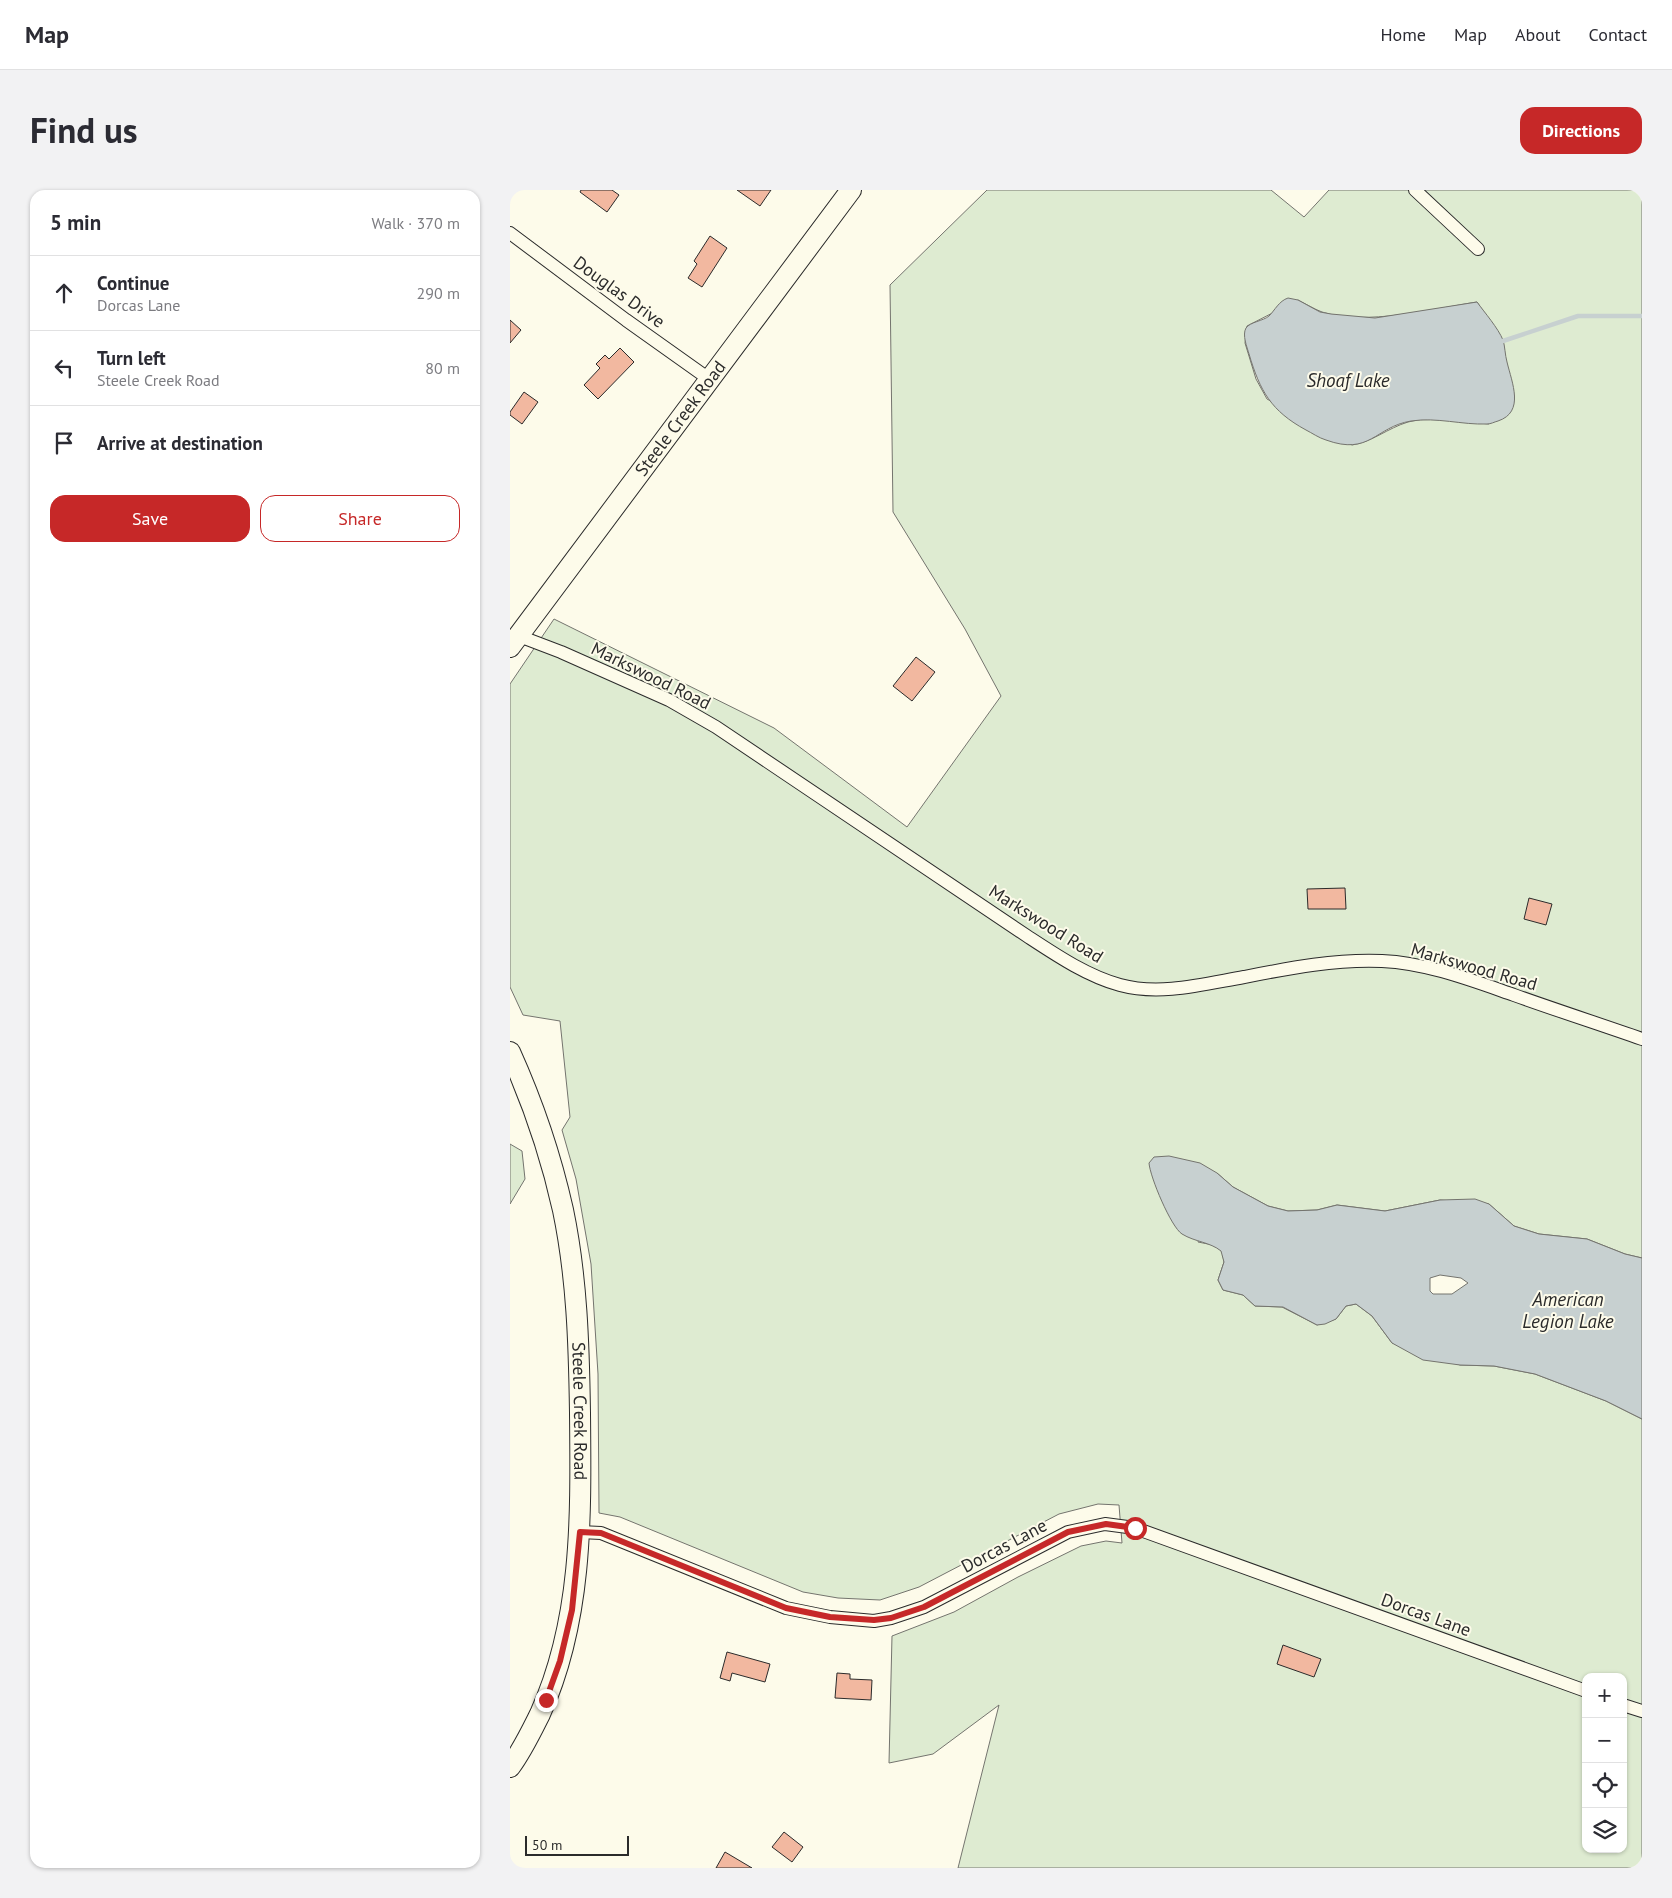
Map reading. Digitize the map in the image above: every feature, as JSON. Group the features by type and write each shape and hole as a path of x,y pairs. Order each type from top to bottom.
{"main road":[{"name":"Steele Creek Road","path":"514,641 851,190"},
{"name":"Steele Creek Road","path":"510,1052 544,1137 563,1212 572,1268 579,1371 580,1532 572,1610 560,1661 532,1732 510,1767"}],"street":[{"path":"1415,190 1478,249"},
{"name":"Douglas Drive","path":"510,233 626,320 709,379"},
{"name":"Markswood Road","path":"514,641 561,652 669,700 716,727 780,768 1049,950 1098,976 1121,985 1145,989 1172,988 1322,964 1383,962 1408,964 1444,972 1642,1039"},
{"name":"Dorcas Lane","path":"580,1532 601,1533 786,1608 830,1617 874,1620 891,1618 924,1607 1068,1532 1106,1524 1135,1528 1582,1690"},
{"path":"1627,1706 1642,1711"}],"green space":[{"path":"987,190 1271,190 1304,217 1329,190 1642,190 1642,1258 1625,1254 1587,1239 1539,1234 1514,1226 1489,1204 1440,1200 1385,1211 1337,1205 1317,1210 1288,1211 1268,1206 1233,1187 1217,1173 1198,1242 1213,1245 1222,1251 1224,1262 1218,1280 1223,1290 1243,1295 1255,1306 1282,1307 1317,1325 1336,1319 1346,1306 1356,1304 1372,1316 1392,1343 1460,1365 1494,1366 1535,1374 1606,1401 1642,1419 1642,1868 958,1868 999,1705 933,1754 889,1763 892,1636 954,1612 1018,1577 1081,1546 1106,1541 1122,1543 1119,1505 1098,1504 1059,1514 919,1587 880,1600 838,1598 803,1592 620,1517 599,1513 598,1374 591,1264 576,1179 562,1130 570,1117 560,1021 523,1015 510,987 510,684 554,619 774,728 907,827 1001,696 965,629 893,512 890,285","holes":["1298,300 1313,308 1339,316 1379,317 1477,302 1503,341 1504,351 1489,424 1438,419 1418,420 1408,422 1366,441 1352,445 1267,399 1256,379 1245,343 1247,326"]},
{"path":"510,1144 522,1151 525,1179 510,1204"}],"water":[{"name":"Shoaf Lake","path":"1288,298 1298,300 1320,312 1375,318 1477,302 1503,340 1513,388 1514,404 1512,411 1506,417 1488,424 1430,420 1411,421 1399,424 1363,443 1353,445 1341,444 1318,437 1294,423 1268,399 1253,367 1245,341 1244,334 1248,326 1269,316 1280,303"},
{"name":"American Legion Lake","path":"1169,1156 1200,1163 1217,1173 1233,1187 1268,1206 1288,1211 1317,1210 1337,1205 1385,1211 1440,1200 1475,1199 1489,1204 1514,1226 1539,1234 1587,1239 1625,1254 1642,1258 1642,1419 1606,1401 1535,1374 1494,1366 1460,1365 1423,1360 1392,1343 1372,1316 1356,1304 1346,1306 1336,1319 1317,1325 1283,1307 1255,1306 1243,1295 1223,1290 1218,1280 1224,1262 1221,1251 1187,1237 1177,1230 1162,1201 1150,1170 1149,1163 1154,1157","holes":["1440,1275 1461,1278 1468,1283 1452,1294 1433,1294 1430,1291 1430,1278"]}],"building":[{"path":"581,190 612,190 619,195 607,212 580,192"},
{"path":"737,190 771,190 760,206"},
{"path":"710,236 727,248 702,287 688,278 697,264 694,261"},
{"path":"510,320 521,330 510,343"},
{"path":"620,348 634,362 598,399 584,385 600,368 596,364 605,355 609,359"},
{"path":"524,392 538,402 522,424 510,415 510,412"},
{"path":"916,657 935,672 912,701 893,686"},
{"path":"1345,888 1346,909 1308,909 1307,889"},
{"path":"1529,898 1552,904 1546,925 1524,919"},
{"path":"1283,1645 1321,1659 1314,1677 1277,1664"},
{"path":"727,1652 770,1664 765,1682 732,1673 730,1681 720,1678"},
{"path":"837,1673 850,1674 850,1679 872,1680 871,1700 835,1698"},
{"path":"784,1832 803,1847 792,1862 772,1847"},
{"path":"725,1852 752,1868 716,1868"}],"waterway":[{"path":"1503,341 1578,316 1642,316"}],"route":[{"path":"546,1700 566,1640 572,1610 580,1532 601,1533 786,1608 830,1617 874,1620 891,1618 924,1607 1068,1532 1106,1524 1135,1528"}]}
